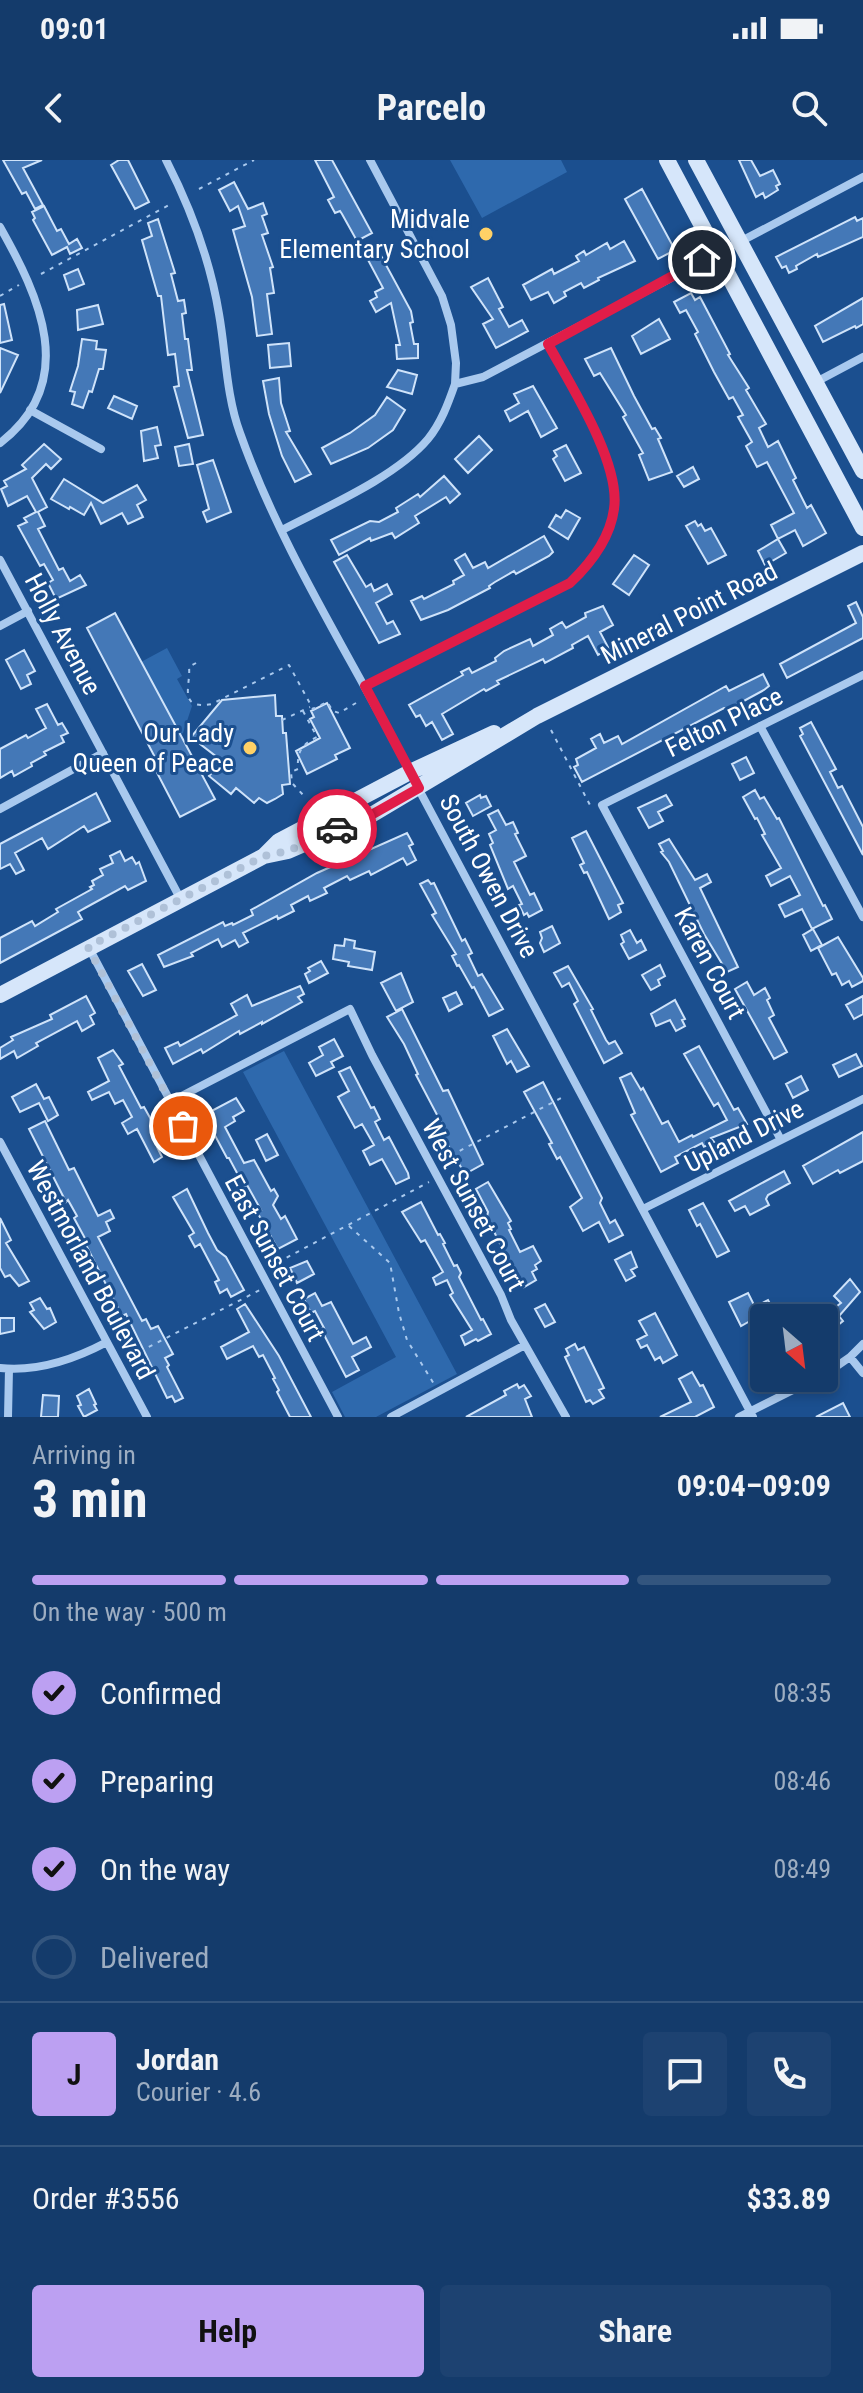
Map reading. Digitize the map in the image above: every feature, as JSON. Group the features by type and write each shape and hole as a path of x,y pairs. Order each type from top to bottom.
{"main road":[{"path":"667,160 863,528"},
{"path":"696,160 863,471"},
{"name":"Mineral Point Road","path":"0,995 264,856 288,851 373,814 537,716 863,553"},
{"name":"Mineral Point Road","path":"264,856 279,841 410,772 475,740 537,716"}],"street":[{"name":"South Owen Drive","path":"166,160 185,197 204,248 219,314 226,371 238,428 259,485 752,1414"},
{"path":"282,530 392,470 409,457 438,426 455,384 456,363 451,325 442,296 370,160"},
{"path":"455,384 483,377 863,177"},
{"path":"0,227 29,280 42,321 46,349 44,373 30,410 0,443"},
{"path":"365,686 570,583 590,564 605,538 615,509 612,474 577,396 548,344"},
{"path":"816,382 863,357"},
{"path":"30,410 101,449"},
{"name":"Holly Avenue","path":"0,560 180,898"},
{"path":"0,626 28,611"},
{"name":"Felton Place","path":"602,805 863,675"},
{"path":"760,726 863,917"},
{"path":"0,809 103,753"},
{"name":"Karen Court","path":"602,805 781,1140"},
{"name":"East Sunset Court","path":"88,947 338,1417"},
{"name":"West Sunset Court","path":"170,1102 350,1009 525,1345 566,1417"},
{"name":"Upland Drive","path":"643,1209 863,1099"},
{"name":"Westmorland Boulevard","path":"0,1142 147,1417"},
{"path":"8,1417 5,1369 46,1365 107,1342"},
{"path":"838,1365 863,1344"},
{"path":"391,1417 525,1345"},
{"path":"850,1357 863,1373"},
{"path":"739,1417 752,1414 792,1392"}],"path":[{"path":"199,189 254,160"},
{"path":"41,274 171,204"},
{"path":"0,296 20,285"},
{"path":"196,663 189,667 187,694 192,703 199,705 212,704 289,665 313,709 327,702 333,711 339,713 356,703"},
{"path":"282,720 311,706"},
{"path":"303,711 317,737 302,747 298,755 298,769 291,772 292,783 305,797"},
{"path":"551,730 593,810 602,805"},
{"path":"431,1166 565,1096"},
{"path":"260,1271 437,1177"},
{"path":"348,1225 390,1263 407,1340 438,1392"},
{"path":"131,1356 268,1286"}],"shaded area":[{"path":"450,160 561,160 567,172 482,218"},
{"path":"167,648 182,676 177,679 192,706 183,733 179,735 141,662"},
{"path":"284,1051 457,1374 376,1417 345,1417 332,1392 396,1357 243,1072"}],"building":[{"path":"3,160 42,160 23,168 43,205 35,209 26,192 22,194"},
{"path":"119,160 128,160 149,202 135,209 111,165"},
{"path":"315,160 332,160 372,233 357,241 340,211 335,213 328,200 334,197"},
{"path":"739,160 751,160 760,176 773,170 780,184 776,186 778,190 765,198 763,193 756,197"},
{"path":"234,182 248,209 263,203 267,214 262,216 268,233 262,235 273,267 270,268 274,293 267,294 272,334 257,336 252,297 233,230 245,226 238,206 230,211 219,190"},
{"path":"642,189 675,250 658,259 625,199"},
{"path":"44,206 57,231 61,229 69,244 77,239 82,248 70,254 67,247 52,255 33,220 32,212"},
{"path":"855,217 857,221 863,218 863,237 818,257 817,254 789,273 786,266 782,268 776,257"},
{"path":"158,219 175,273 171,274 178,301 184,300 186,313 182,314 192,370 187,370 203,435 188,438 174,387 179,386 175,354 168,355 161,296 158,296 142,240 152,236 148,223"},
{"path":"624,241 635,261 584,288 581,283 564,292 566,296 554,303 548,292 531,300 523,285 552,269 554,274 579,261 576,256 584,251 586,255 607,243 610,249"},
{"path":"379,252 411,311 413,322 410,323 414,344 418,344 418,358 397,359 396,345 400,345 391,303 376,312 370,301 377,297 375,292 383,288 367,258"},
{"path":"78,269 84,284 69,290 64,275"},
{"path":"488,278 509,327 522,320 528,331 496,348 483,324 493,319 471,287"},
{"path":"691,293 695,300 700,297 728,355 749,388 746,390 766,424 759,428 768,447 778,441 807,508 811,505 826,533 803,546 795,530 778,539 771,525 794,513 767,462 757,467 746,446 752,442 738,417 743,415 733,397 729,399 714,372 686,310 680,313 674,302"},
{"path":"863,298 863,324 823,342 815,326"},
{"path":"4,304 12,340 0,343 0,305"},
{"path":"98,305 103,324 78,330 77,310"},
{"path":"659,319 670,339 641,354 632,336"},
{"path":"82,339 97,341 96,349 106,350 103,369 99,369 83,408 72,404 75,392 70,391"},
{"path":"289,343 291,366 270,368 268,345"},
{"path":"0,348 18,355 0,393"},
{"path":"611,348 652,429 655,428 661,438 658,439 672,472 649,480 639,455 643,453 623,417 626,415 600,373 594,376 585,359"},
{"path":"398,370 417,375 412,394 387,387"},
{"path":"279,378 281,403 290,431 286,432 311,474 295,482 282,456 263,381"},
{"path":"533,386 557,428 541,437 528,411 510,421 505,411 519,403 514,394"},
{"path":"114,396 137,406 132,419 108,408"},
{"path":"387,397 405,410 393,430 368,448 331,464 322,448 375,415"},
{"path":"157,427 161,445 155,446 158,458 144,461 141,431"},
{"path":"479,436 492,450 468,473 455,459"},
{"path":"44,444 61,459 51,469 46,464 32,478 47,507 38,512 45,526 38,529 59,570 63,568 70,581 80,575 86,585 56,599 48,583 53,580 44,564 40,566 18,526 27,522 24,518 36,512 27,496 8,506 1,489 7,486 4,481 26,469 22,465"},
{"path":"189,444 193,464 179,466 175,447"},
{"path":"566,445 581,473 565,481 553,459 557,456 554,451"},
{"path":"213,460 231,512 207,522 203,512 209,509 197,465"},
{"path":"693,467 699,479 684,487 677,476"},
{"path":"444,476 460,494 450,503 446,497 415,516 419,523 395,538 392,533 371,541 370,538 339,555 331,540 370,521 379,522 398,512 396,508 418,494 420,497"},
{"path":"64,479 103,503 137,485 146,500 137,505 143,517 128,524 122,513 101,524 91,503 84,515 69,509 51,499"},
{"path":"566,510 580,518 568,539 549,527 556,515 561,518"},
{"path":"695,521 705,531 711,528 726,555 708,564 686,526"},
{"path":"544,536 553,552 549,556 516,574 514,571 490,588 448,610 421,620 411,601 422,596 424,599 454,584 453,581 464,575 455,560 465,554 473,568 485,562 488,568"},
{"path":"778,539 786,553 765,565 758,551"},
{"path":"347,555 366,587 371,584 374,591 387,584 392,594 376,603 387,624 393,621 400,634 379,643 334,562"},
{"path":"634,555 649,565 629,595 613,584"},
{"path":"856,602 863,617 863,638 787,678 780,664 856,623 848,606"},
{"path":"603,606 613,625 600,632 609,649 598,655 588,636 545,663 543,659 497,681 499,684 486,691 484,689 442,714 453,734 442,740 432,722 426,726 409,705 463,675 461,672 469,668 472,673 496,661 495,658 504,651 530,639 533,646 553,635 550,629 562,622 566,628 586,617 585,613"},
{"path":"115,613 215,799 180,817 153,765 158,763 87,628"},
{"path":"24,650 35,671 27,675 31,684 21,689 6,660"},
{"path":"763,674 769,686 764,690 582,782 574,767 578,765 576,759 596,748 591,739 600,734 604,743 618,736 622,744 726,686 729,691"},
{"name":"Our Lady Queen of Peace","path":"275,695 276,716 282,716 283,733 286,733 290,784 282,785 283,794 275,799 267,803 259,798 254,803 236,788 231,794 209,776 222,761 191,737 222,700"},
{"path":"327,703 350,748 335,755 337,759 307,774 296,751 320,738 310,719 314,717 311,711"},
{"path":"47,704 58,725 62,723 68,733 61,736 64,742 44,752 46,755 31,763 32,766 14,776 12,771 0,778 0,749 46,728 36,709"},
{"path":"811,722 836,769 830,772 838,788 842,786 863,827 863,855 800,736 803,734 800,728"},
{"path":"746,757 754,773 740,780 732,764"},
{"path":"755,790 779,818 832,919 812,929 802,909 785,917 779,905 800,895 790,876 771,886 766,876 781,868 762,835 765,834 757,818 743,797"},
{"path":"96,793 110,821 88,832 84,826 48,849 42,838 15,853 24,870 16,874 10,864 0,869 0,844"},
{"path":"480,795 481,798 486,796 491,806 473,816 466,803"},
{"path":"666,795 672,805 658,812 663,821 649,828 638,808"},
{"path":"498,810 506,825 513,822 518,833 515,834 526,856 514,862 530,895 534,893 542,910 529,917 527,913 524,915 513,886 508,889 490,845 493,843 489,834 496,830 488,815"},
{"path":"586,831 623,903 618,905 621,912 609,919 587,872 584,873 580,865 584,863 572,838"},
{"path":"407,833 416,860 407,865 403,858 371,875 369,871 350,880 347,876 324,888 327,893 310,901 308,896 291,905 294,911 243,933 248,942 239,947 235,940 222,947 218,939 191,953 193,956 164,967 158,955 223,922 225,926 233,925 253,915 251,910 317,873"},
{"path":"669,839 695,880 707,874 711,882 700,888 738,967 727,972 704,934 669,862 661,852 659,844"},
{"path":"120,851 125,861 132,857 136,864 139,862 146,881 128,890 125,886 85,908 78,912 82,919 0,963 0,938 32,921 35,926 58,912 56,909 92,889 92,881 103,875 100,869 113,863 110,856"},
{"path":"428,880 434,883 462,941 465,939 472,953 468,955 478,976 482,974 503,1009 489,1016 474,987 457,966 452,956 456,954 432,915 436,913 420,884"},
{"path":"552,926 560,943 544,952 540,932"},
{"path":"813,929 822,945 811,951 803,935"},
{"path":"630,930 637,943 641,940 646,950 629,959 621,944 624,942 621,935"},
{"path":"838,937 863,978 852,987 849,981 842,985 836,973 832,975 818,948"},
{"path":"345,939 355,941 354,948 375,952 372,970 348,966 349,962 333,959 335,945 344,946"},
{"path":"321,961 328,973 309,983 305,974 310,971 308,968"},
{"path":"142,964 156,990 143,996 128,971"},
{"path":"660,965 665,976 658,980 660,985 651,990 642,975"},
{"path":"568,966 593,1009 606,1040 609,1044 615,1041 622,1053 604,1063 574,1004 578,1001 569,983 562,987 554,973"},
{"path":"401,973 413,1002 396,1011 381,983"},
{"path":"747,982 754,995 765,988 770,998 767,1000 774,1015 769,1018 787,1052 774,1059 735,989"},
{"path":"300,986 304,994 298,997 302,1002 262,1024 240,1034 239,1031 203,1053 201,1049 173,1064 165,1048 178,1042 180,1046 237,1015 231,1004 247,995 252,1006"},
{"path":"456,992 462,1004 449,1011 443,998"},
{"path":"86,996 95,1013 90,1016 94,1024 82,1031 77,1021 36,1043 38,1046 17,1058 14,1051 0,1059 0,1048 13,1040 11,1037 52,1019 50,1015"},
{"path":"863,996 863,1014 854,1019 846,1005"},
{"path":"675,1000 685,1019 682,1020 685,1026 676,1031 670,1020 656,1026 651,1014"},
{"path":"402,1009 443,1091 448,1090 483,1164 465,1174 446,1142 444,1128 416,1075 404,1044 387,1017"},
{"path":"507,1029 529,1066 517,1072 511,1061 507,1064 493,1036"},
{"path":"334,1039 343,1056 331,1062 334,1067 316,1076 309,1063 323,1055 319,1047"},
{"path":"699,1046 734,1110 738,1108 747,1124 711,1138 714,1142 704,1147 702,1143 675,1157 678,1163 661,1172 631,1115 635,1113 620,1078 631,1073 641,1090 643,1088 662,1124 668,1121 679,1142 693,1137 727,1120 718,1103 714,1106 684,1054"},
{"path":"113,1050 123,1064 119,1066 141,1108 144,1107 162,1139 163,1144 157,1147 162,1157 154,1162 137,1129 128,1134 122,1123 132,1117 123,1100 115,1104 109,1092 92,1100 88,1092 109,1081 98,1058"},
{"path":"856,1054 862,1066 839,1077 833,1065"},
{"path":"350,1067 380,1119 375,1122 384,1140 389,1137 408,1173 409,1178 396,1184 382,1159 370,1165 363,1151 374,1145 362,1124 355,1128 338,1097 349,1091 339,1072"},
{"path":"801,1076 808,1090 793,1098 786,1084"},
{"path":"543,1082 602,1198 600,1203 610,1223 615,1220 623,1235 609,1242 599,1222 583,1231 570,1207 582,1198 560,1157 557,1159 549,1144 552,1143 524,1092"},
{"path":"36,1084 44,1099 49,1097 58,1115 48,1121 39,1103 20,1112 12,1097"},
{"path":"236,1098 244,1111 233,1117 235,1121 225,1127 244,1163 254,1160 271,1191 274,1189 278,1196 273,1205 281,1219 285,1216 297,1239 278,1249 257,1212 261,1210 227,1158 204,1115"},
{"path":"45,1121 69,1170 74,1168 98,1216 110,1210 114,1218 106,1222 110,1231 98,1237 142,1321 146,1319 151,1329 158,1326 173,1354 165,1358 167,1367 183,1398 175,1402 172,1396 167,1398 126,1314 122,1316 85,1243 74,1218 77,1216 68,1200 66,1202 29,1129"},
{"path":"863,1132 863,1161 813,1184 803,1166"},
{"path":"267,1134 278,1155 266,1161 256,1140"},
{"path":"784,1171 790,1183 768,1195 769,1205 750,1215 745,1206 735,1211 729,1201"},
{"path":"488,1182 511,1221 508,1223 509,1230 520,1252 533,1246 541,1261 532,1272 536,1280 524,1287 500,1244 476,1189"},
{"path":"187,1189 217,1250 226,1257 244,1290 231,1297 227,1289 220,1293 215,1282 219,1280 200,1244 195,1247 189,1236 194,1233 173,1197"},
{"path":"421,1202 491,1334 478,1341 476,1339 465,1345 461,1336 472,1330 450,1295 453,1293 447,1280 436,1285 433,1278 443,1272 425,1240 421,1242 402,1212"},
{"path":"703,1203 729,1251 717,1257 689,1210"},
{"path":"0,1218 11,1240 6,1243 29,1281 19,1286 10,1275 5,1277 0,1268"},
{"path":"631,1252 637,1267 631,1270 635,1276 626,1281 615,1260"},
{"path":"307,1261 314,1274 297,1283 290,1268"},
{"path":"850,1279 860,1292 839,1316 843,1321 838,1325 838,1305 841,1303 834,1296"},
{"path":"315,1293 322,1306 331,1302 353,1344 366,1337 371,1347 352,1357 359,1370 346,1377 315,1311 311,1313 304,1299"},
{"path":"748,1293 754,1304 750,1304 750,1321 741,1326 729,1302"},
{"path":"40,1298 47,1309 50,1308 56,1322 44,1329 30,1312 34,1310 30,1303"},
{"path":"245,1304 279,1356 311,1417 290,1417 277,1392 275,1378 263,1355 259,1357 253,1346 227,1359 221,1347 249,1332 237,1309"},
{"path":"545,1304 555,1322 545,1327 535,1309"},
{"path":"655,1313 677,1355 663,1363 660,1357 655,1360 647,1345 641,1348 637,1340 647,1335 639,1321"},
{"path":"0,1318 14,1318 14,1331 0,1334"},
{"path":"575,1344 578,1350 584,1347 604,1388 599,1390 604,1398 593,1404 590,1400 586,1402 565,1357 569,1355 566,1349"},
{"path":"692,1372 714,1407 695,1417 660,1417 691,1402 679,1379"},
{"path":"517,1384 519,1388 524,1385 531,1396 525,1399 532,1417 466,1417 506,1395 504,1391"},
{"path":"89,1389 97,1410 84,1417 77,1396"},
{"path":"43,1395 59,1396 58,1417 41,1417"},
{"path":"843,1403 850,1417 816,1417"}],"way so far":[{"path":"183,1126 88,947 264,856 288,851 337,829"}],"place":[{"name":"Midvale Elementary School","path":"486,234"},
{"name":"Our Lady Queen of Peace","path":"250,748"}],"route":[{"path":"337,829 373,814 419,788 365,686 570,583 590,564 605,538 615,509 612,474 577,396 548,344 702,260"}]}
